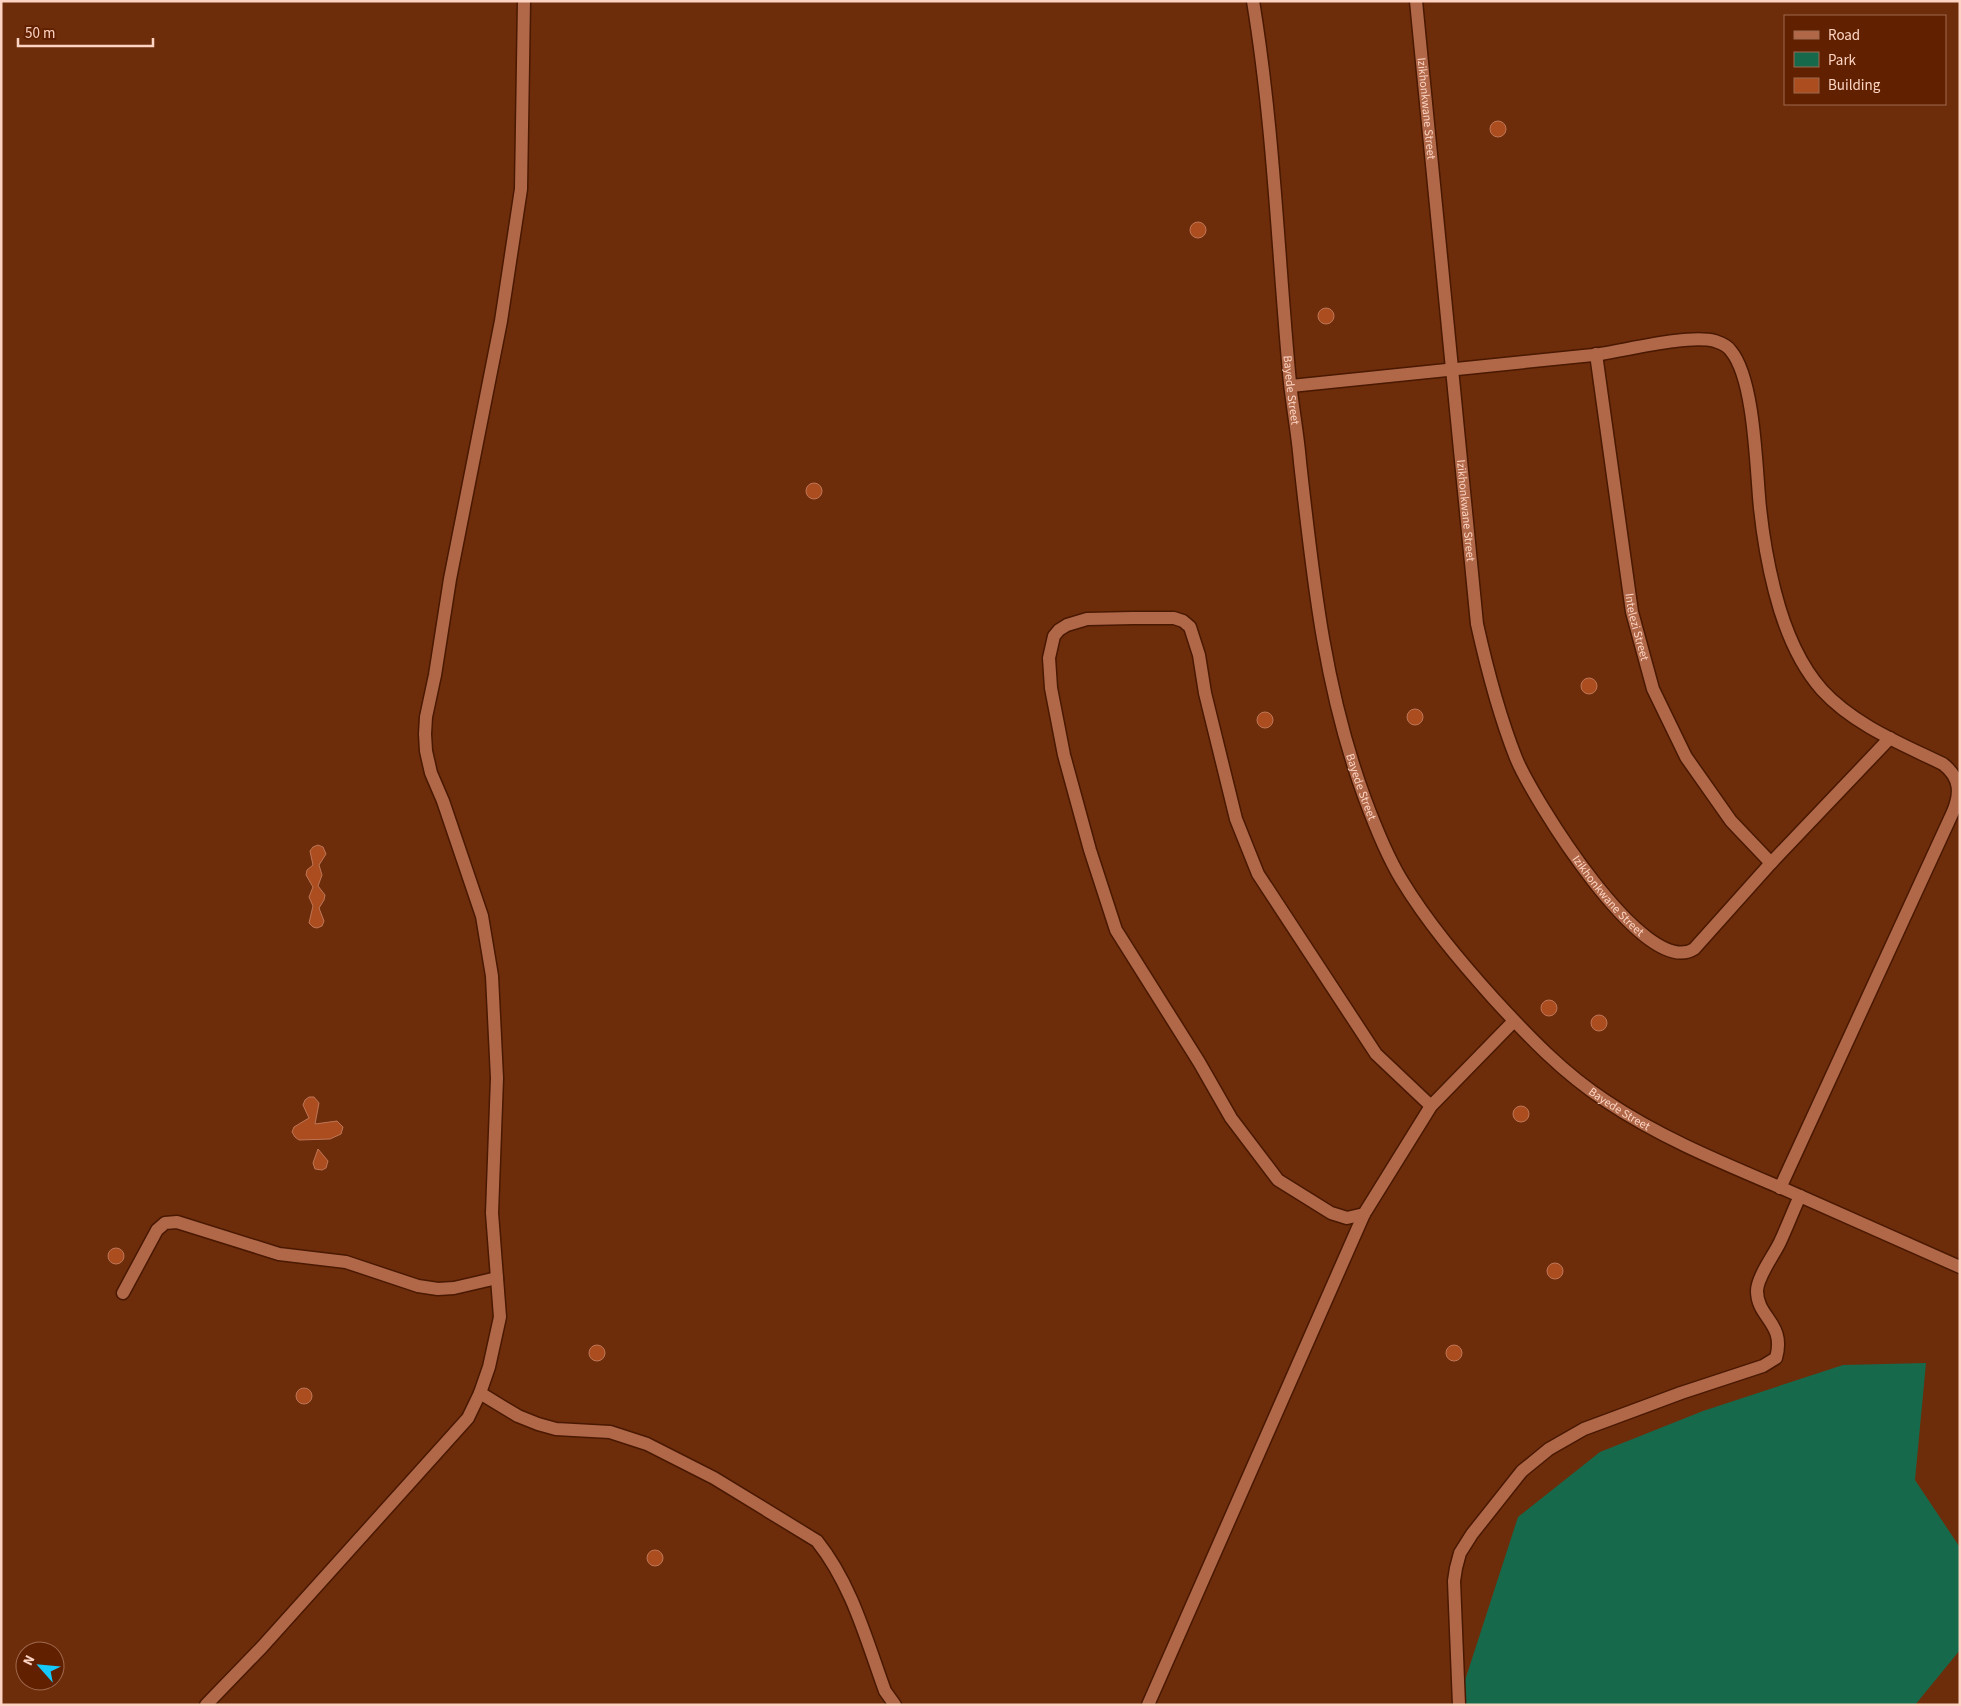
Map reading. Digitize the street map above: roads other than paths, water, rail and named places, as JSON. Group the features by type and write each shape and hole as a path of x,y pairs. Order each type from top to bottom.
{"street":[{"path":"206,1705 262,1647 468,1418 480,1394 495,1343 500,1317 492,1213 497,1078 492,976 482,916 443,801 431,773 426,751 425,734 426,717 435,675 452,570 501,321 521,189 524,1"},
{"name":"Bayede Street","path":"1253,1 1260,42 1272,145 1291,386 1310,562 1325,658 1356,776 1378,833 1401,879 1454,954 1514,1021 1573,1077 1606,1101 1660,1134 1960,1268"},
{"name":"Izikhonkwane Street","path":"1416,1 1477,624 1488,673 1516,758 1532,792 1582,868 1634,926 1658,945 1678,953 1688,953 1694,949 1771,863"},
{"path":"1291,386 1596,354 1689,340 1716,341 1731,350 1745,379 1752,424 1760,509 1775,594 1785,627 1798,654 1821,689 1852,715 1890,738 1943,764 1950,770 1958,783 1959,794 1957,803 1780,1188"},
{"name":"Intelezi Street","path":"1596,354 1632,612 1653,689 1686,757 1731,820 1771,863"},
{"path":"1364,1214 1347,1218 1331,1214 1278,1180 1231,1118 1199,1062 1116,930 1090,850 1064,755 1051,688 1049,658 1054,636 1058,630 1067,624 1087,619 1174,618 1183,621 1190,627 1199,655 1205,693 1236,819 1258,874 1376,1054 1432,1106"},
{"path":"1771,863 1890,738"},
{"path":"1148,1705 1364,1214 1432,1106 1514,1021"},
{"path":"1459,1705 1454,1581 1460,1553 1472,1534 1522,1471 1549,1448 1584,1429 1681,1393 1763,1366 1776,1358 1779,1347 1778,1334 1757,1292 1759,1282 1780,1242 1800,1196"},
{"path":"123,1293 157,1230 165,1223 177,1222 280,1254 346,1262 418,1286 438,1290 496,1278"},
{"path":"480,1394 518,1416 538,1424 556,1429 610,1432 647,1444 714,1478 817,1541 828,1554 849,1592 885,1691 895,1705"}]}
